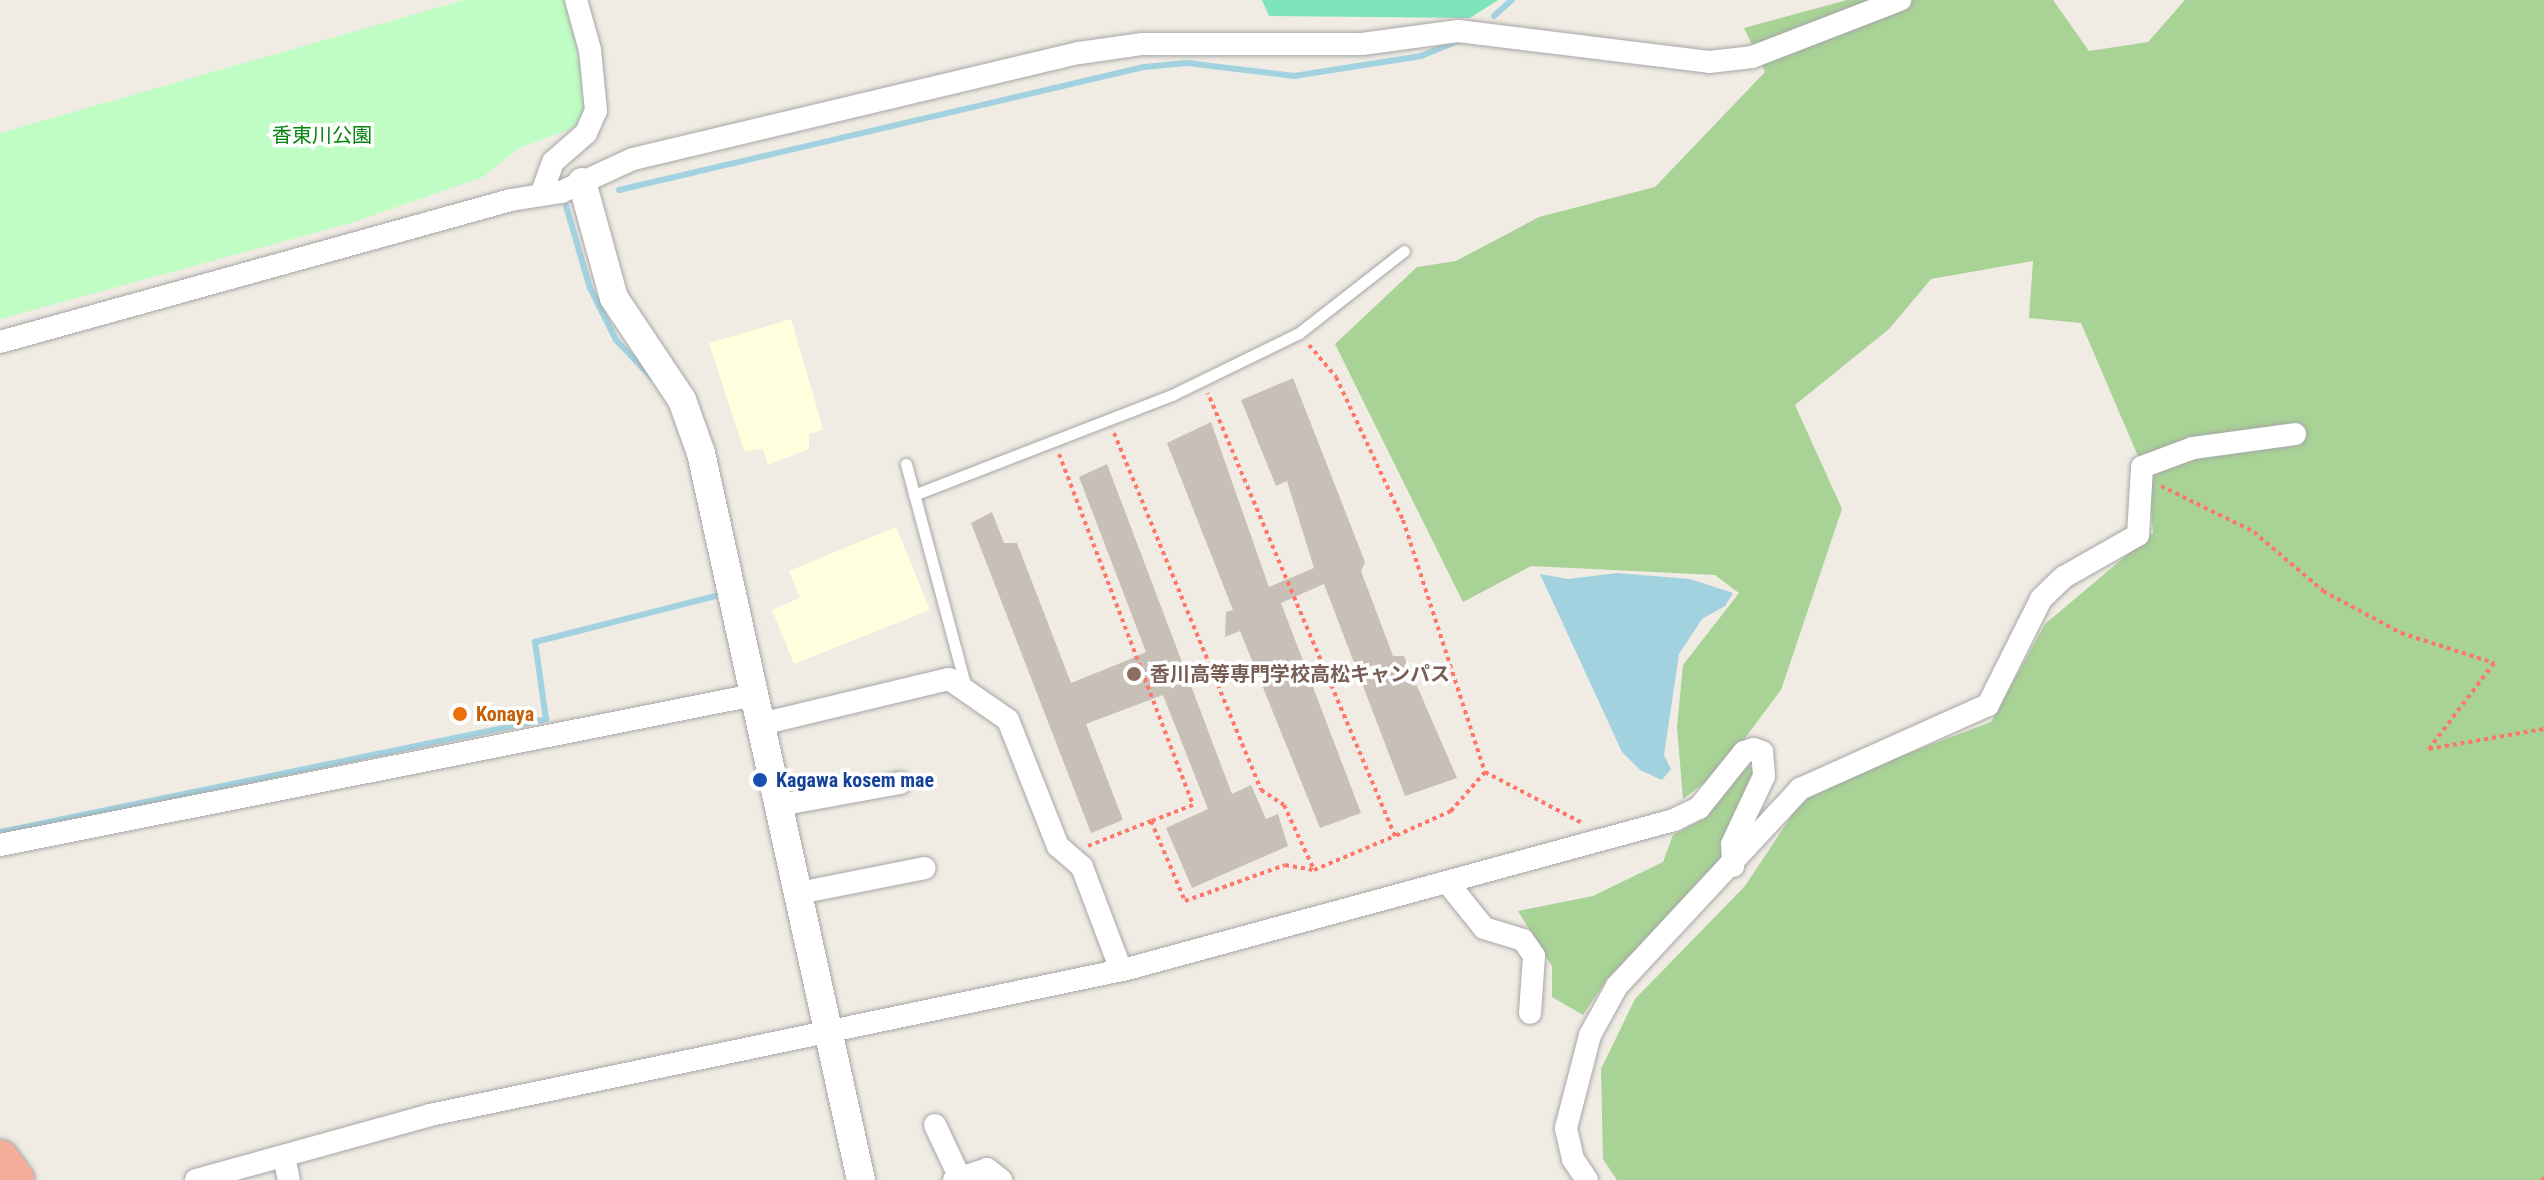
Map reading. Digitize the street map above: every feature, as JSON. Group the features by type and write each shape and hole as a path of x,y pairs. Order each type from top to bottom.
{"highway":[{"path":"0,1159 15,1180"}],"street":[{"path":"541,195 553,162 586,133 596,111 590,50 576,0"},
{"path":"0,342 541,195 582,182 633,159 843,106 1142,44 1362,44 1458,31 1709,62 1752,57 1900,0"},
{"path":"582,182 614,298 693,426 861,1180"},
{"path":"1587,1180 1573,1159 1566,1128 1590,1035 1617,986 1733,866 1800,789 1988,705 2041,599 2064,577 2138,535 2142,467 2193,448 2295,434"},
{"path":"761,724 949,679 967,691 1008,720 1058,846 1082,867 1121,970"},
{"path":"0,845 754,695"},
{"path":"196,1180 430,1115 676,1066 829,1027 1121,970 1609,838 1699,808 1744,752 1754,749 1762,752 1764,776 1732,844 1733,866"},
{"path":"779,805 900,783"},
{"path":"799,893 925,868"},
{"path":"1447,882 1484,928 1523,940 1534,956 1530,1013"},
{"path":"935,1125 957,1179 987,1169 1001,1180"},
{"path":"284,1157 289,1180"}],"lane":[{"path":"914,495 1203,380 1299,333 1404,251"},
{"path":"906,464 967,691"}],"path":[{"path":"1299,333 1336,377 1403,520 1485,772 1609,838"},
{"path":"1203,380 1395,836"},
{"path":"1109,419 1261,790 1284,805 1314,870"},
{"path":"1054,440 1193,805 1067,854"},
{"path":"2142,467 2168,493 2254,532 2323,591 2401,633 2494,663 2429,749 2544,729"},
{"path":"1151,821 1185,901 1285,865 1314,870 1395,836 1451,811 1485,772"}],"shaded area":[{"path":"791,319 823,429 809,434 809,449 768,465 763,449 744,451 709,343"},
{"path":"896,527 930,610 794,664 772,610 800,598 789,571"}],"green space":[{"name":"香東川公園","path":"464,0 567,0 587,102 579,126 519,148 483,177 351,223 0,319 0,133"},
{"path":"1262,0 1498,0 1470,18 1269,16"},
{"path":"1847,0 2053,0 2089,51 2148,42 2185,0 2544,0 2544,1180 1617,1180 1603,1159 1601,1069 1635,999 1745,886 1800,803 1842,778 1991,722 2045,624 2153,533 2149,482 2081,323 2029,318 2033,261 1931,279 1889,329 1795,405 1842,509 1781,690 1721,770 1683,799 1677,727 1683,665 1739,593 1715,575 1531,566 1463,602 1335,344 1417,267 1456,261 1539,217 1655,187 1765,72 1744,28"},
{"path":"1746,766 1756,769 1719,868 1607,979 1583,1015 1552,997 1552,966 1518,911 1593,896 1663,862 1673,835 1707,817"}],"water":[{"path":"1617,573 1690,579 1733,593 1725,606 1702,619 1679,654 1664,755 1671,769 1662,780 1640,770 1622,752 1540,574 1568,579"}],"building":[{"path":"1293,378 1365,562 1361,571 1393,656 1404,656 1457,778 1405,796 1324,584 1281,603 1361,813 1320,828 1240,631 1225,637 1226,612 1233,610 1167,443 1211,422 1269,587 1314,568 1287,481 1276,486 1241,400"},
{"path":"1107,464 1232,794 1251,785 1266,819 1278,814 1288,846 1192,888 1166,828 1208,809 1163,695 1086,724 1123,820 1091,833 971,523 992,512 1004,543 1017,543 1071,683 1128,660 1146,652 1079,477"}],"waterway":[{"path":"1494,16 1512,0"},
{"path":"619,190 1144,67 1187,63 1294,76 1421,56 1458,41"},
{"path":"566,206 590,288 616,340 652,378"},
{"path":"0,832 546,719 535,642 723,594"}],"place":[{"name":"香川高等専門学校高松キャンパス","path":"1134,674"},
{"name":"Konaya","path":"460,714"},
{"name":"Kagawa kosem mae","path":"760,780"}]}
